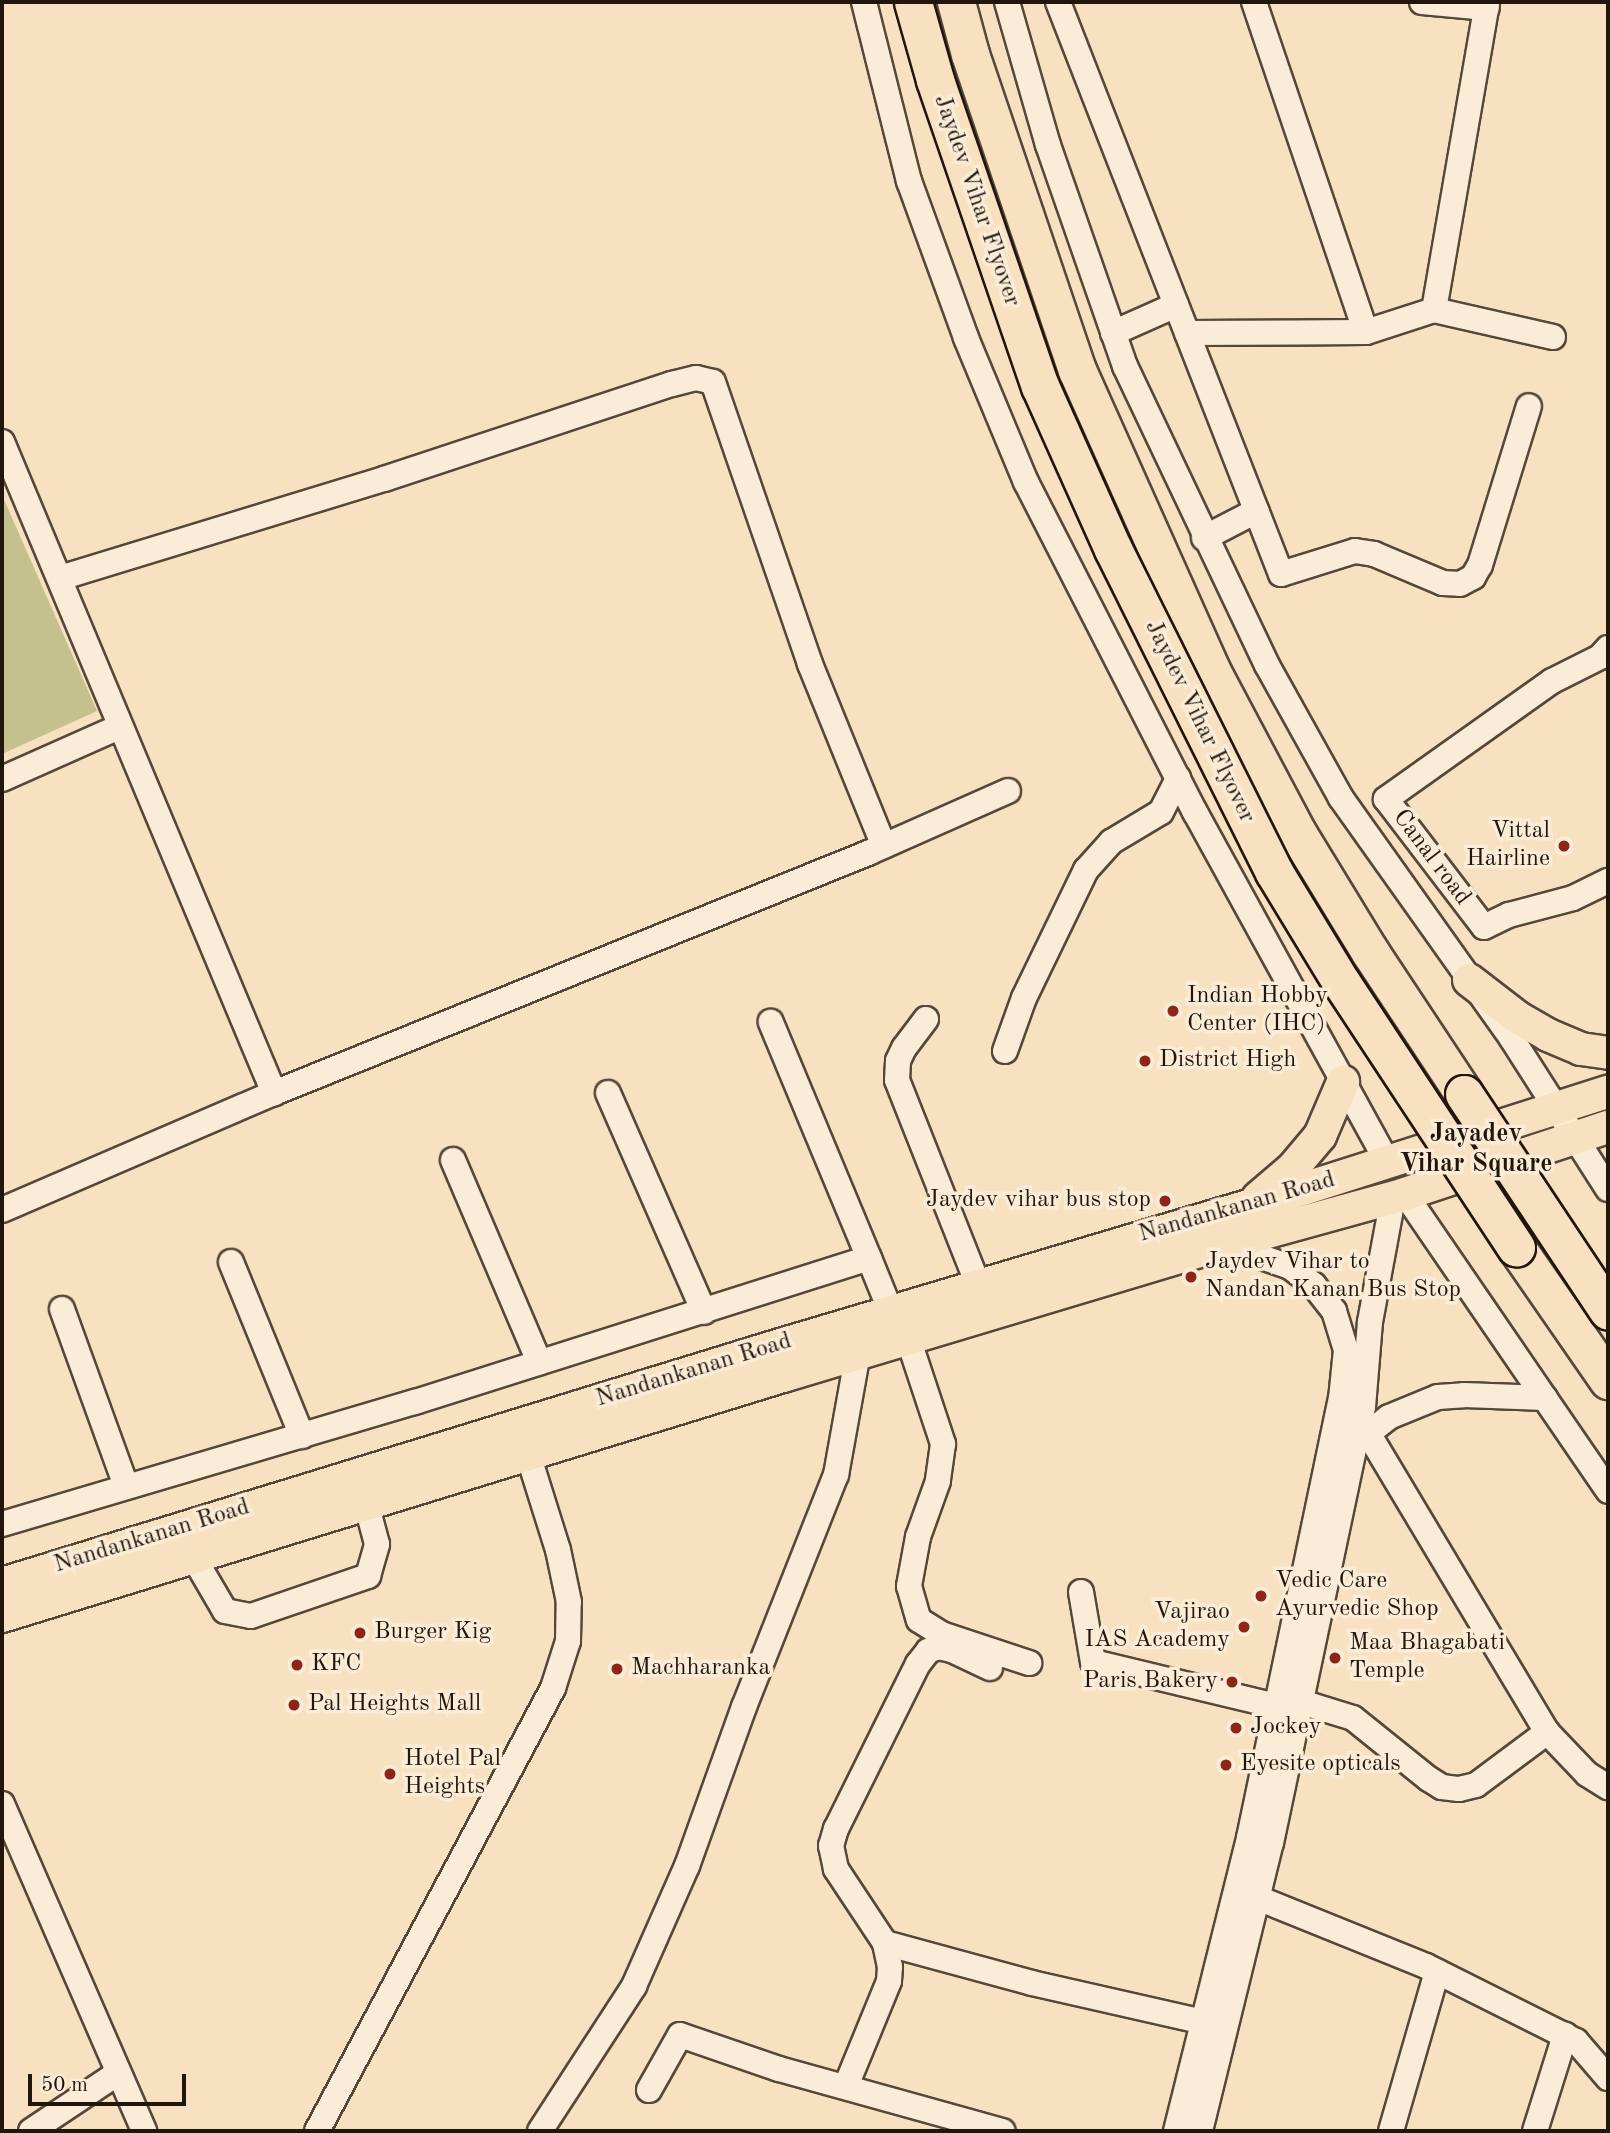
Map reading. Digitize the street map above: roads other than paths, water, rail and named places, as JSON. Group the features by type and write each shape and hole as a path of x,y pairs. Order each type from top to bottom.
{"highway":[{"name":"Jaydev Vihar Flyover","path":"913,2 935,80 1040,386 1113,549 1274,872 1429,1117 1608,1380"},
{"name":"Jaydev Vihar Flyover","path":"956,2 970,54 1077,370 1211,670 1298,834 1363,940 1608,1311"}],"main road":[{"path":"1469,980 1517,1017 1548,1035 1581,1049 1608,1053"},
{"path":"1249,1205 1292,1169 1320,1136 1343,1082"},
{"name":"Nandankanan Road","path":"94,1571 891,1311 1388,1163 1608,1092"},
{"name":"Nandankanan Road","path":"2,1584 194,1558 858,1353 1224,1244 1399,1196 1608,1127"},
{"path":"2,1616 94,1571"}],"street":[{"path":"864,2 909,181 966,338 1026,482 1178,778 1388,1163"},
{"path":"1007,2 1048,145 1125,366 1204,538 1267,665 1341,797 1557,1109 1608,1189"},
{"path":"1058,2 1281,574 1355,551 1374,554 1443,583 1460,584 1473,577 1480,565 1529,406"},
{"path":"1254,2 1366,332"},
{"path":"1422,2 1487,5 1434,310"},
{"path":"1113,333 1176,305"},
{"path":"1186,333 1366,332 1434,310 1553,337"},
{"path":"60,578 384,479 673,384 696,378 713,382 810,664 884,846"},
{"path":"2,442 274,1093"},
{"path":"1204,538 1256,511"},
{"name":"Canal road","path":"1607,886 1509,915 1484,927 1386,799 1552,681 1600,657 1608,648"},
{"path":"2,779 120,727"},
{"path":"1005,1051 1024,998 1086,870 1111,842 1161,812 1178,778"},
{"path":"2,1210 274,1093 884,846 1007,791"},
{"path":"926,1019 904,1048 898,1061 897,1080 978,1285"},
{"path":"771,1022 891,1311"},
{"path":"608,1093 704,1311"},
{"path":"453,1160 539,1362"},
{"path":"1399,1196 1545,1398 1608,1491"},
{"path":"1176,2131 1197,2114 1258,1898 1361,1439 1377,1279 1399,1196"},
{"path":"1197,2114 1204,2022 1249,1838 1341,1399 1346,1350 1334,1311 1314,1285 1290,1267 1224,1244"},
{"path":"2,1524 302,1436 869,1258"},
{"path":"231,1262 302,1436"},
{"path":"62,1309 126,1486"},
{"path":"908,1338 943,1444 938,1481 918,1537 909,1586 919,1620 941,1634 1029,1663"},
{"path":"540,2131 634,1986 687,1866 744,1707 836,1475 858,1353"},
{"path":"1361,1439 1389,1418 1438,1397 1464,1395 1545,1398"},
{"path":"1361,1439 1547,1732 1587,1774 1608,1787"},
{"path":"317,2131 553,1688 568,1641 569,1602 558,1550 528,1454"},
{"path":"194,1558 225,1611 251,1616 369,1576 377,1544 366,1503"},
{"path":"1081,1592 1089,1653 1093,1662 1276,1706"},
{"path":"846,2086 889,1981 885,1944 836,1869 831,1846 836,1829 918,1664 928,1651 938,1647 952,1650 990,1668"},
{"path":"1301,1702 1353,1718 1429,1779 1451,1788 1476,1784 1547,1732"},
{"path":"2,1804 144,2131"},
{"path":"1258,1898 1437,1972 1565,2035 1576,2041 1608,2078"},
{"path":"885,1944 1032,1983 1204,2022"},
{"path":"1391,2131 1437,1972"},
{"path":"649,2090 680,2035 779,2069 1003,2131"},
{"path":"1535,2131 1565,2035"},
{"path":"31,2131 118,2073"}],"place":[{"name":"Vittal Hairline","path":"1564,846"},
{"name":"Indian Hobby Center (IHC)","path":"1173,1011"},
{"name":"District High","path":"1145,1061"},
{"name":"Jaydev vihar bus stop","path":"1165,1201"},
{"name":"Jaydev Vihar to Nandan Kanan Bus Stop","path":"1191,1277"},
{"name":"Vedic Care Ayurvedic Shop","path":"1261,1596"},
{"name":"Vajirao IAS Academy","path":"1244,1627"},
{"name":"Burger Kig","path":"360,1633"},
{"name":"Maa Bhagabati Temple","path":"1335,1658"},
{"name":"KFC","path":"297,1665"},
{"name":"Machharanka","path":"617,1669"},
{"name":"Paris Bakery","path":"1232,1682"},
{"name":"Pal Heights Mall","path":"294,1705"},
{"name":"Jockey","path":"1236,1728"},
{"name":"Eyesite opticals","path":"1226,1765"},
{"name":"Hotel Pal Heights","path":"390,1774"}],"district":[{"name":"Jayadev Vihar Square","path":"1476,1150"}]}
